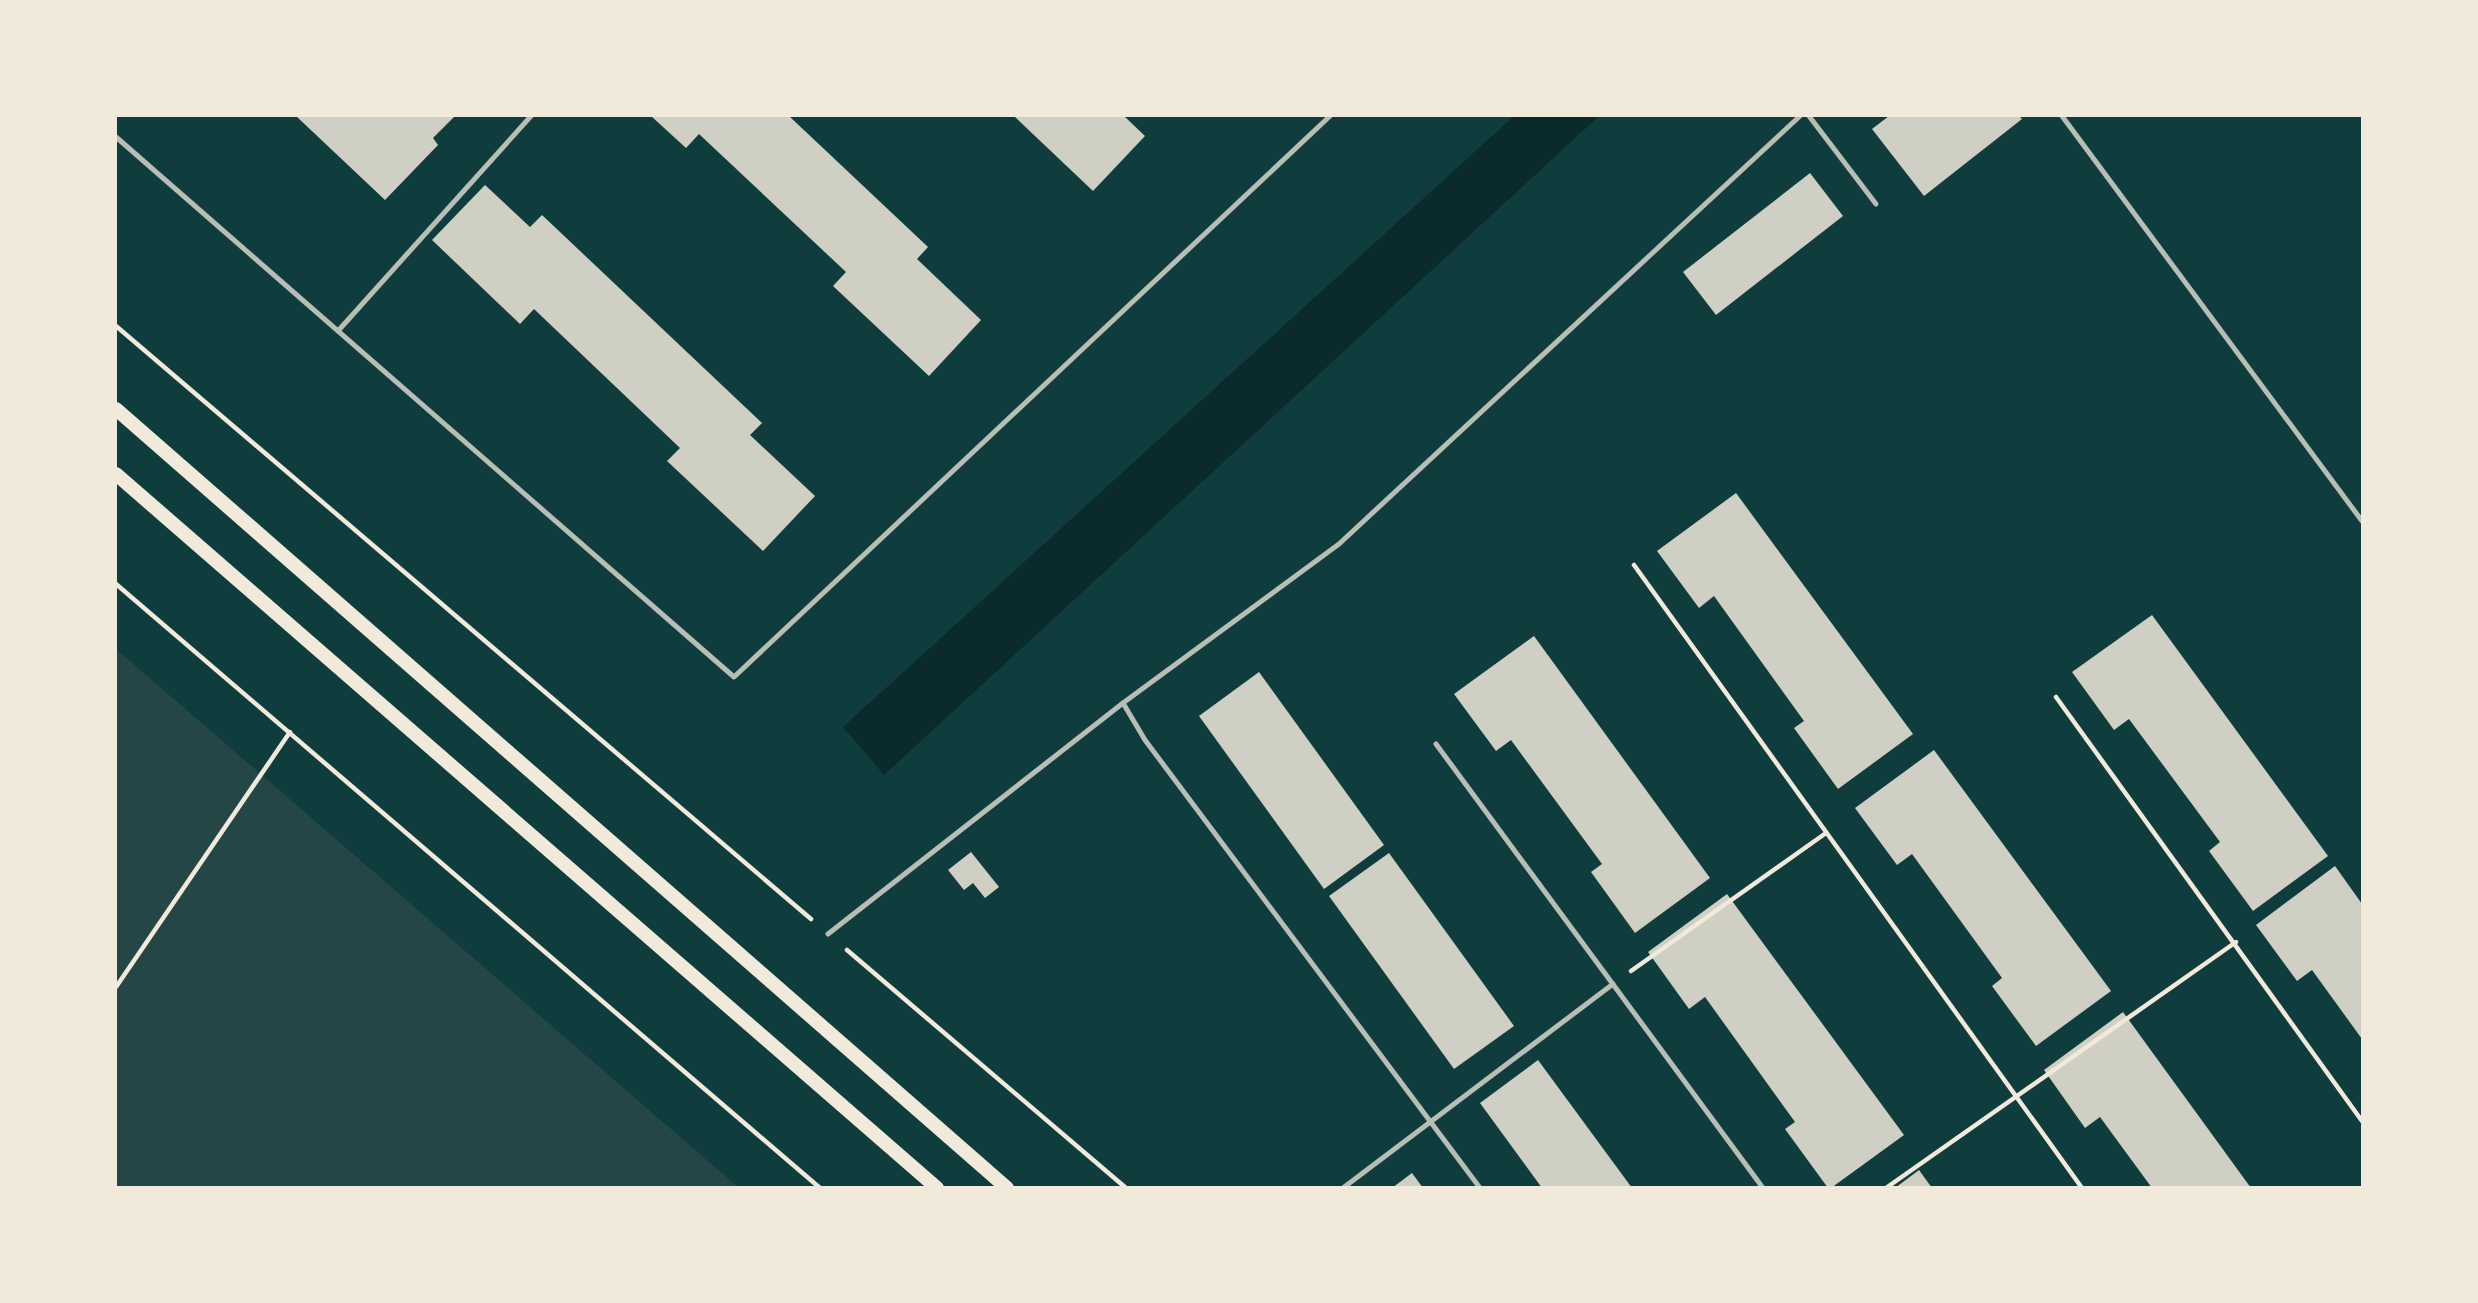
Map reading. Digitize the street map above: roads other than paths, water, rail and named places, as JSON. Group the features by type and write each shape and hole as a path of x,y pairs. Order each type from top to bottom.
{"main road":[{"path":"116,409 1007,1188"},
{"path":"116,474 937,1188"}],"lane":[{"path":"338,331 531,116"},
{"path":"116,137 734,677 1328,116"},
{"path":"828,934 1123,703 1339,544 1800,116"},
{"path":"1809,116 1876,204"},
{"path":"2062,116 2362,521"},
{"path":"1123,703 1145,740 1480,1188"},
{"path":"1436,744 1763,1188"},
{"path":"1343,1188 1613,984"}]}
